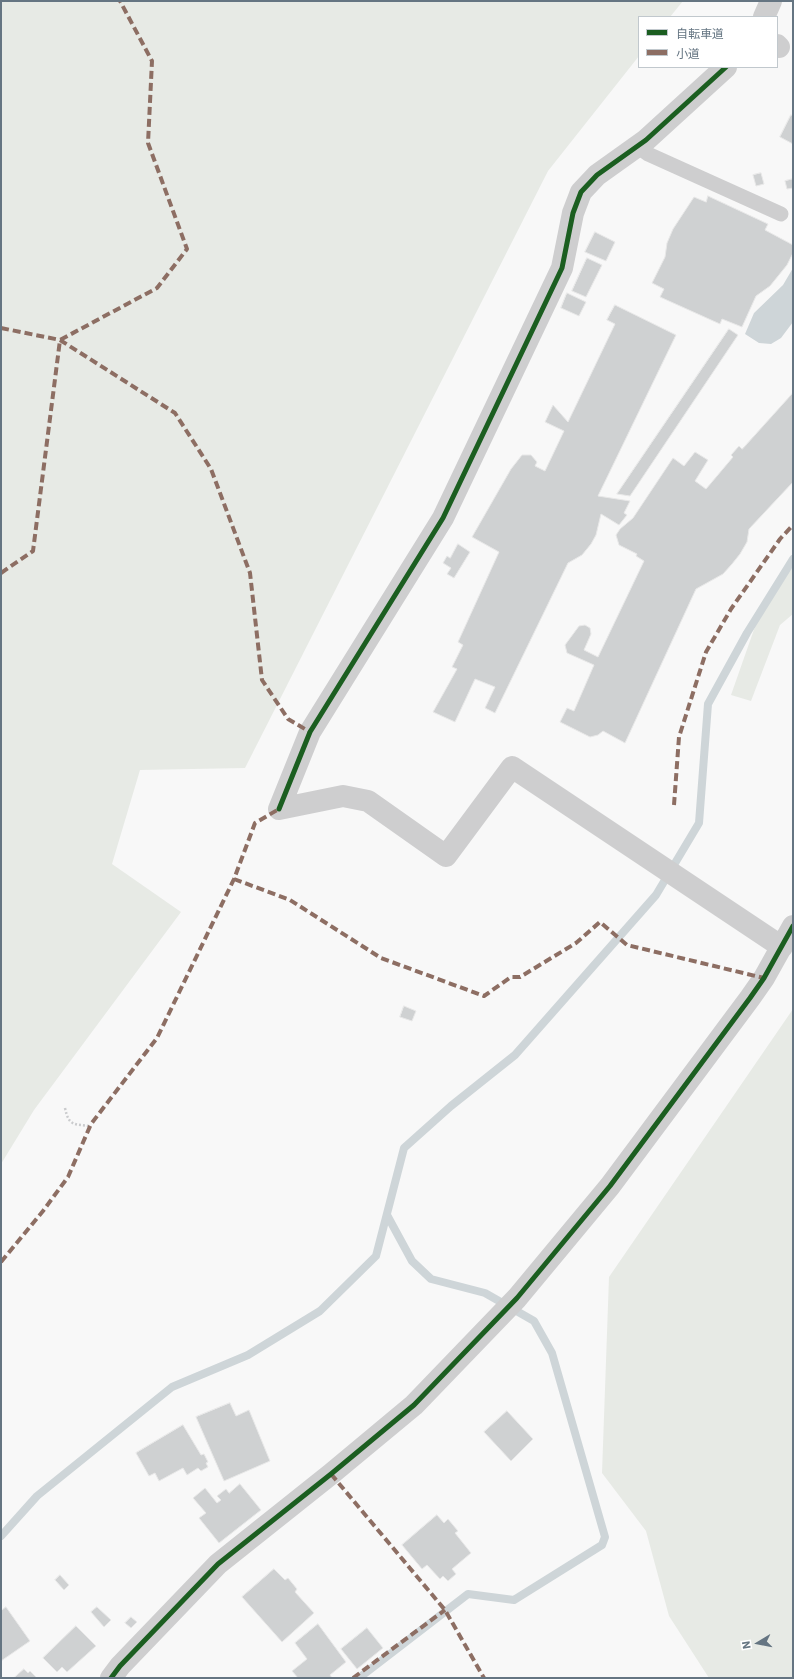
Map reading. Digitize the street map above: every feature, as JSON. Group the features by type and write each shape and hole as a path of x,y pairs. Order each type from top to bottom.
{"street":[{"path":"764,16 771,1"},
{"path":"725,68 646,140 597,175 581,192 573,213 562,268 443,518 310,732 278,809 343,796 368,801 446,856 512,768 782,946"},
{"path":"111,1678 120,1666 218,1564 332,1474 414,1405 517,1298 614,1180 750,998 764,978 793,926"}],"lane":[{"path":"637,146 648,154 781,214"}],"path":[{"path":"65,1108 68,1120 71,1123 90,1126"}],"shaded area":[{"path":"1,1 683,1 671,16 638,16 638,57 548,171 245,768 140,770 112,864 181,912 34,1110 1,1164"},
{"path":"793,268 793,322 781,338 771,344 759,343 745,334 754,313 783,285"},
{"path":"793,567 793,614 780,625 751,701 731,695 764,601"},
{"path":"793,1009 793,1678 709,1678 669,1616 646,1531 602,1473 609,1277"}],"building":[{"path":"791,115 793,116 793,144 780,137"},
{"path":"761,173 764,184 756,186 753,175"},
{"path":"793,179 793,188 787,189 785,181"},
{"path":"708,196 768,224 765,230 793,245 793,253 787,265 770,286 756,296 742,327 722,319 720,324 660,297 664,289 652,283 665,257 667,243 673,229 694,197 706,202"},
{"path":"595,232 615,242 606,261 585,252"},
{"path":"587,258 602,265 586,297 572,291"},
{"path":"567,293 586,302 579,316 561,308"},
{"path":"615,305 676,335 598,496 630,501 624,513 627,515 619,525 601,514 596,535 591,544 582,555 568,563 495,713 485,708 495,687 475,679 455,722 433,712 457,669 452,667 463,645 458,642 499,552 472,537 511,469 522,455 531,455 537,462 535,466 545,471 564,431 545,422 553,405 568,422 615,324 607,320"},
{"path":"729,329 738,335 630,496 617,494"},
{"path":"793,393 793,482 749,529 747,542 740,554 723,574 696,589 625,743 603,731 598,735 590,737 560,722 567,708 574,711 594,665 567,653 565,645 579,626 585,625 590,628 591,634 584,650 598,657 644,561 636,556 637,554 619,545 616,535 620,529 633,518 673,458 684,466 695,452 708,460 695,481 706,489 733,457 731,455 739,446 742,449"},
{"path":"458,544 470,552 454,578 447,574 451,568 443,563 447,556 450,558"},
{"path":"404,1006 416,1011 412,1021 400,1017"},
{"path":"230,1403 236,1416 249,1410 270,1461 224,1481 196,1417"},
{"path":"507,1411 533,1439 511,1461 484,1432"},
{"path":"183,1425 201,1455 204,1454 208,1462 206,1463 208,1467 201,1471 198,1468 187,1475 183,1468 159,1481 155,1473 149,1476 136,1453"},
{"path":"240,1484 261,1510 219,1543 199,1518 206,1513 193,1498 205,1488 217,1503 221,1500 217,1496 226,1489 229,1493"},
{"path":"437,1515 444,1523 448,1519 458,1531 455,1533 471,1553 452,1569 456,1574 448,1581 443,1576 440,1579 427,1565 422,1569 402,1545"},
{"path":"274,1569 285,1580 288,1578 297,1589 295,1592 314,1613 282,1642 242,1597"},
{"path":"60,1575 69,1585 64,1590 55,1580"},
{"path":"6,1607 30,1641 1,1661 1,1611"},
{"path":"97,1607 111,1620 104,1627 91,1612"},
{"path":"131,1617 137,1622 131,1628 125,1623"},
{"path":"318,1624 346,1662 330,1675 332,1678 298,1678 292,1671 307,1659 295,1643"},
{"path":"76,1626 96,1646 67,1672 62,1667 57,1672 43,1658"},
{"path":"367,1628 383,1648 357,1669 341,1649"},
{"path":"24,1669 28,1673 30,1671 37,1678 14,1678"}],"waterway":[{"path":"1,1536 37,1496 172,1387 248,1355 320,1311 376,1256 404,1148 451,1106 515,1055 656,895 699,823 708,704 747,633 793,559"},
{"path":"359,1678 468,1594 514,1600 602,1545 605,1537 552,1353 534,1321 485,1293 431,1279 412,1261 387,1215"}],"marked path":[{"path":"1,573 33,551 60,340 157,288 187,249 148,143 152,61 120,1"},
{"path":"1,328 60,340 175,413 211,469 250,573 262,680 288,719 310,732"},
{"path":"674,805 679,737 706,652 731,609 780,539 793,525"},
{"path":"1,1262 43,1211 68,1177 91,1124 157,1038 234,879 255,823 279,809"},
{"path":"234,879 290,900 381,958 484,996 511,977 520,977 576,943 600,922 627,945 764,978"},
{"path":"331,1474 445,1610 484,1678"},
{"path":"353,1678 445,1610"}],"cycle path":[{"path":"279,809 310,732 443,518 562,268 573,213 581,192 597,175 646,140 725,68"},
{"path":"111,1678 120,1666 218,1564 331,1474 414,1405 517,1298 610,1186 750,998 764,978 793,926"}]}
